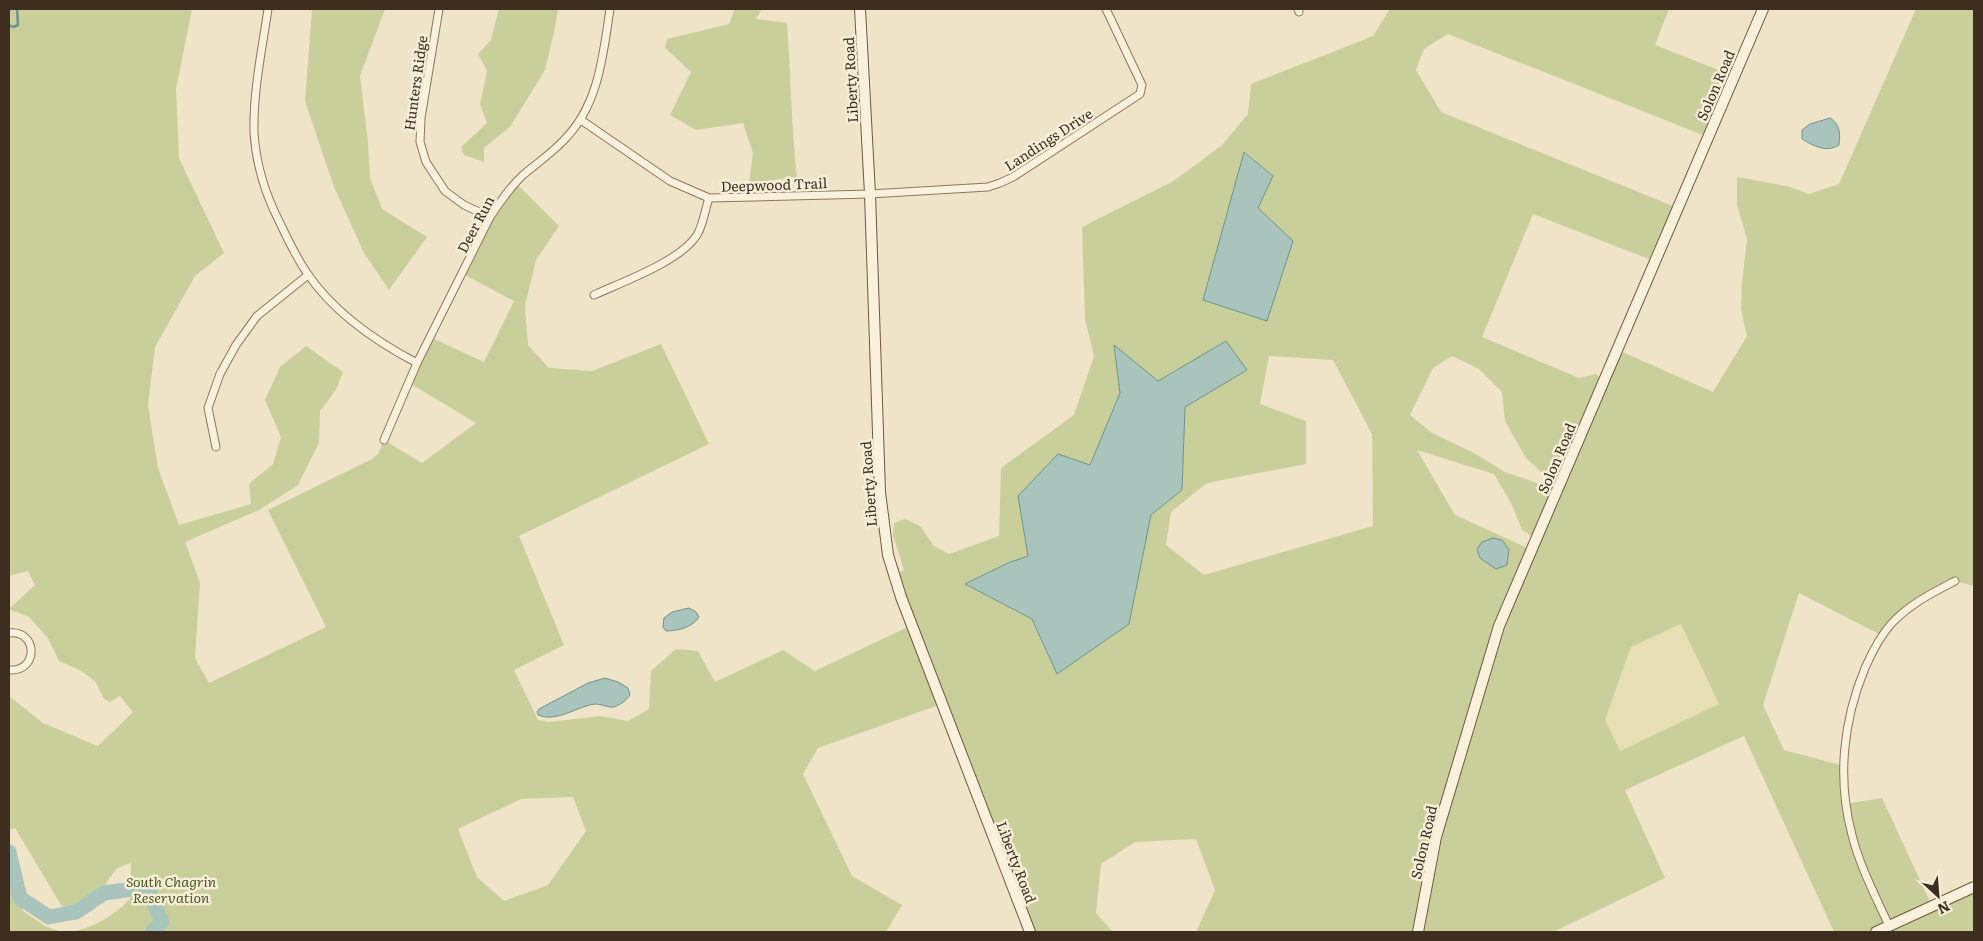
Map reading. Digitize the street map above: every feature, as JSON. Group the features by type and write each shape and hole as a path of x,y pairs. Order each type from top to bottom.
{"street":[{"path":"268,9 256,91 254,134 261,173 272,206 294,253 308,275 335,306 383,345 417,363"},
{"name":"Hunters Ridge","path":"438,9 421,118 420,142 426,162 445,191 464,206 490,217"},
{"name":"Deer Run","path":"384,440 417,363 490,217 504,195 566,139 581,120 600,76 610,9"},
{"name":"Liberty Road","path":"860,9 870,194 880,492 888,554 901,597 1030,932"},
{"name":"Landings Drive","path":"870,194 988,187 1000,184 1013,178 1140,94 1142,85 1106,9"},
{"name":"Solon Road","path":"1418,932 1436,837 1499,626 1763,9"},
{"name":"Deepwood Trail","path":"581,120 670,181 708,198 870,194"},
{"path":"594,295 676,256 688,247 698,234 708,198"},
{"path":"216,447 208,408 220,374 236,345 257,316 308,275"},
{"path":"1889,926 1862,866 1852,836 1845,804 1844,747 1855,693 1874,649 1891,623 1913,603 1955,581"},
{"path":"9,633 17,633 23,636 30,646 31,652 27,663 22,667 9,670"},
{"path":"1876,932 1974,887"}],"shaded area":[{"path":"1682,624 1719,704 1620,751 1605,720 1631,647"}],"green space":[{"name":"South Chagrin Reservation","path":"9,9 192,9 176,89 179,158 224,253 195,276 155,347 148,405 158,468 179,525 251,504 249,484 273,464 281,437 265,400 280,367 306,346 343,372 336,390 320,411 319,443 298,485 259,510 185,542 200,583 195,658 209,683 326,627 268,510 372,459 378,454 384,440 422,463 476,423 409,383 430,337 484,362 514,301 463,274 490,217 516,183 559,226 536,260 525,306 528,345 549,368 592,371 661,344 709,444 519,536 564,645 514,670 538,720 549,722 600,716 628,721 649,709 651,671 676,649 698,651 715,682 783,650 815,671 912,625 894,574 904,570 893,535 894,523 905,519 920,526 934,546 949,554 999,536 1001,468 1074,415 1094,356 1085,319 1082,227 1172,182 1221,146 1248,114 1251,84 1373,36 1390,9 1669,9 1655,45 1734,76 1708,137 1448,34 1424,49 1416,70 1441,112 1673,206 1649,259 1533,214 1482,337 1579,378 1596,374 1604,381 1618,350 1713,392 1747,336 1741,309 1747,239 1737,205 1737,177 1787,186 1809,194 1839,184 1916,9 1974,9 1974,586 1955,581 1913,603 1883,636 1799,593 1763,705 1784,750 1844,766 1845,804 1882,798 1932,906 1974,887 1974,932 1834,932 1744,736 1625,790 1665,878 1553,932 1196,932 1215,890 1196,839 1135,842 1101,864 1096,913 1113,932 1030,932 942,704 818,748 803,774 852,876 902,905 886,932 69,932 95,925 130,899 131,863 115,870 99,897 88,909 81,911 72,910 61,905 15,828 9,830 9,696 43,723 98,746 133,712 120,696 110,702 104,699 95,681 81,671 59,661 48,638 29,617 9,609 35,585 28,571 9,576","holes":["1245,152 1273,176 1257,208","1225,342 1247,370 1185,407 1182,490 1151,515 1129,624 1057,674 1032,619 965,584 1008,563 1028,556 1090,465 1120,393 1114,346 1158,381","1269,356 1333,360 1372,434 1373,526 1204,575 1166,545 1171,512 1207,483 1306,464 1306,421 1260,404","1452,356 1479,369 1502,392 1505,421 1526,458 1540,471 1562,479 1557,490 1505,472 1474,453 1432,433 1410,415 1433,368","1417,450 1494,474 1511,503 1522,530 1536,539 1532,550 1455,515","1681,624 1719,704 1620,751 1605,720 1631,647","573,797 586,831 548,885 504,901 477,877 458,829 521,799"]},
{"path":"312,9 385,9 360,76 368,142 370,178 382,209 427,237 389,290 364,253 334,187 305,101"},
{"path":"499,9 558,9 545,70 510,127 484,148 484,162 464,155 461,147 487,123 480,104 487,71 478,54 491,40"},
{"path":"735,9 762,9 756,19 787,23 793,139 797,177 749,183 753,153 743,123 696,130 670,115 691,72 665,48 667,39 729,24"},
{"path":"9,870 23,911 45,926 61,932 9,932"}],"water":[{"path":"1830,118 1838,127 1839,145 1825,148 1802,139 1802,130 1810,124"},
{"path":"1244,152 1273,176 1258,208 1293,241 1267,321 1203,300"},
{"path":"1226,341 1247,370 1185,407 1182,490 1151,515 1129,624 1057,674 1032,619 965,584 1008,563 1028,556 1018,496 1058,454 1090,465 1120,393 1114,345 1158,381"},
{"path":"1493,538 1502,540 1509,550 1507,565 1496,569 1480,558 1477,549 1482,542"},
{"path":"689,608 696,612 699,617 685,628 666,631 663,627 664,618 672,612"},
{"path":"605,678 618,682 628,688 630,695 627,699 614,707 595,704 559,716 545,717 538,715 539,709 588,683"}],"waterway":[{"path":"9,25 13,27 18,25 17,9"},
{"path":"9,852 20,898 49,917 76,912 104,893 147,887 162,922 152,932"}]}
